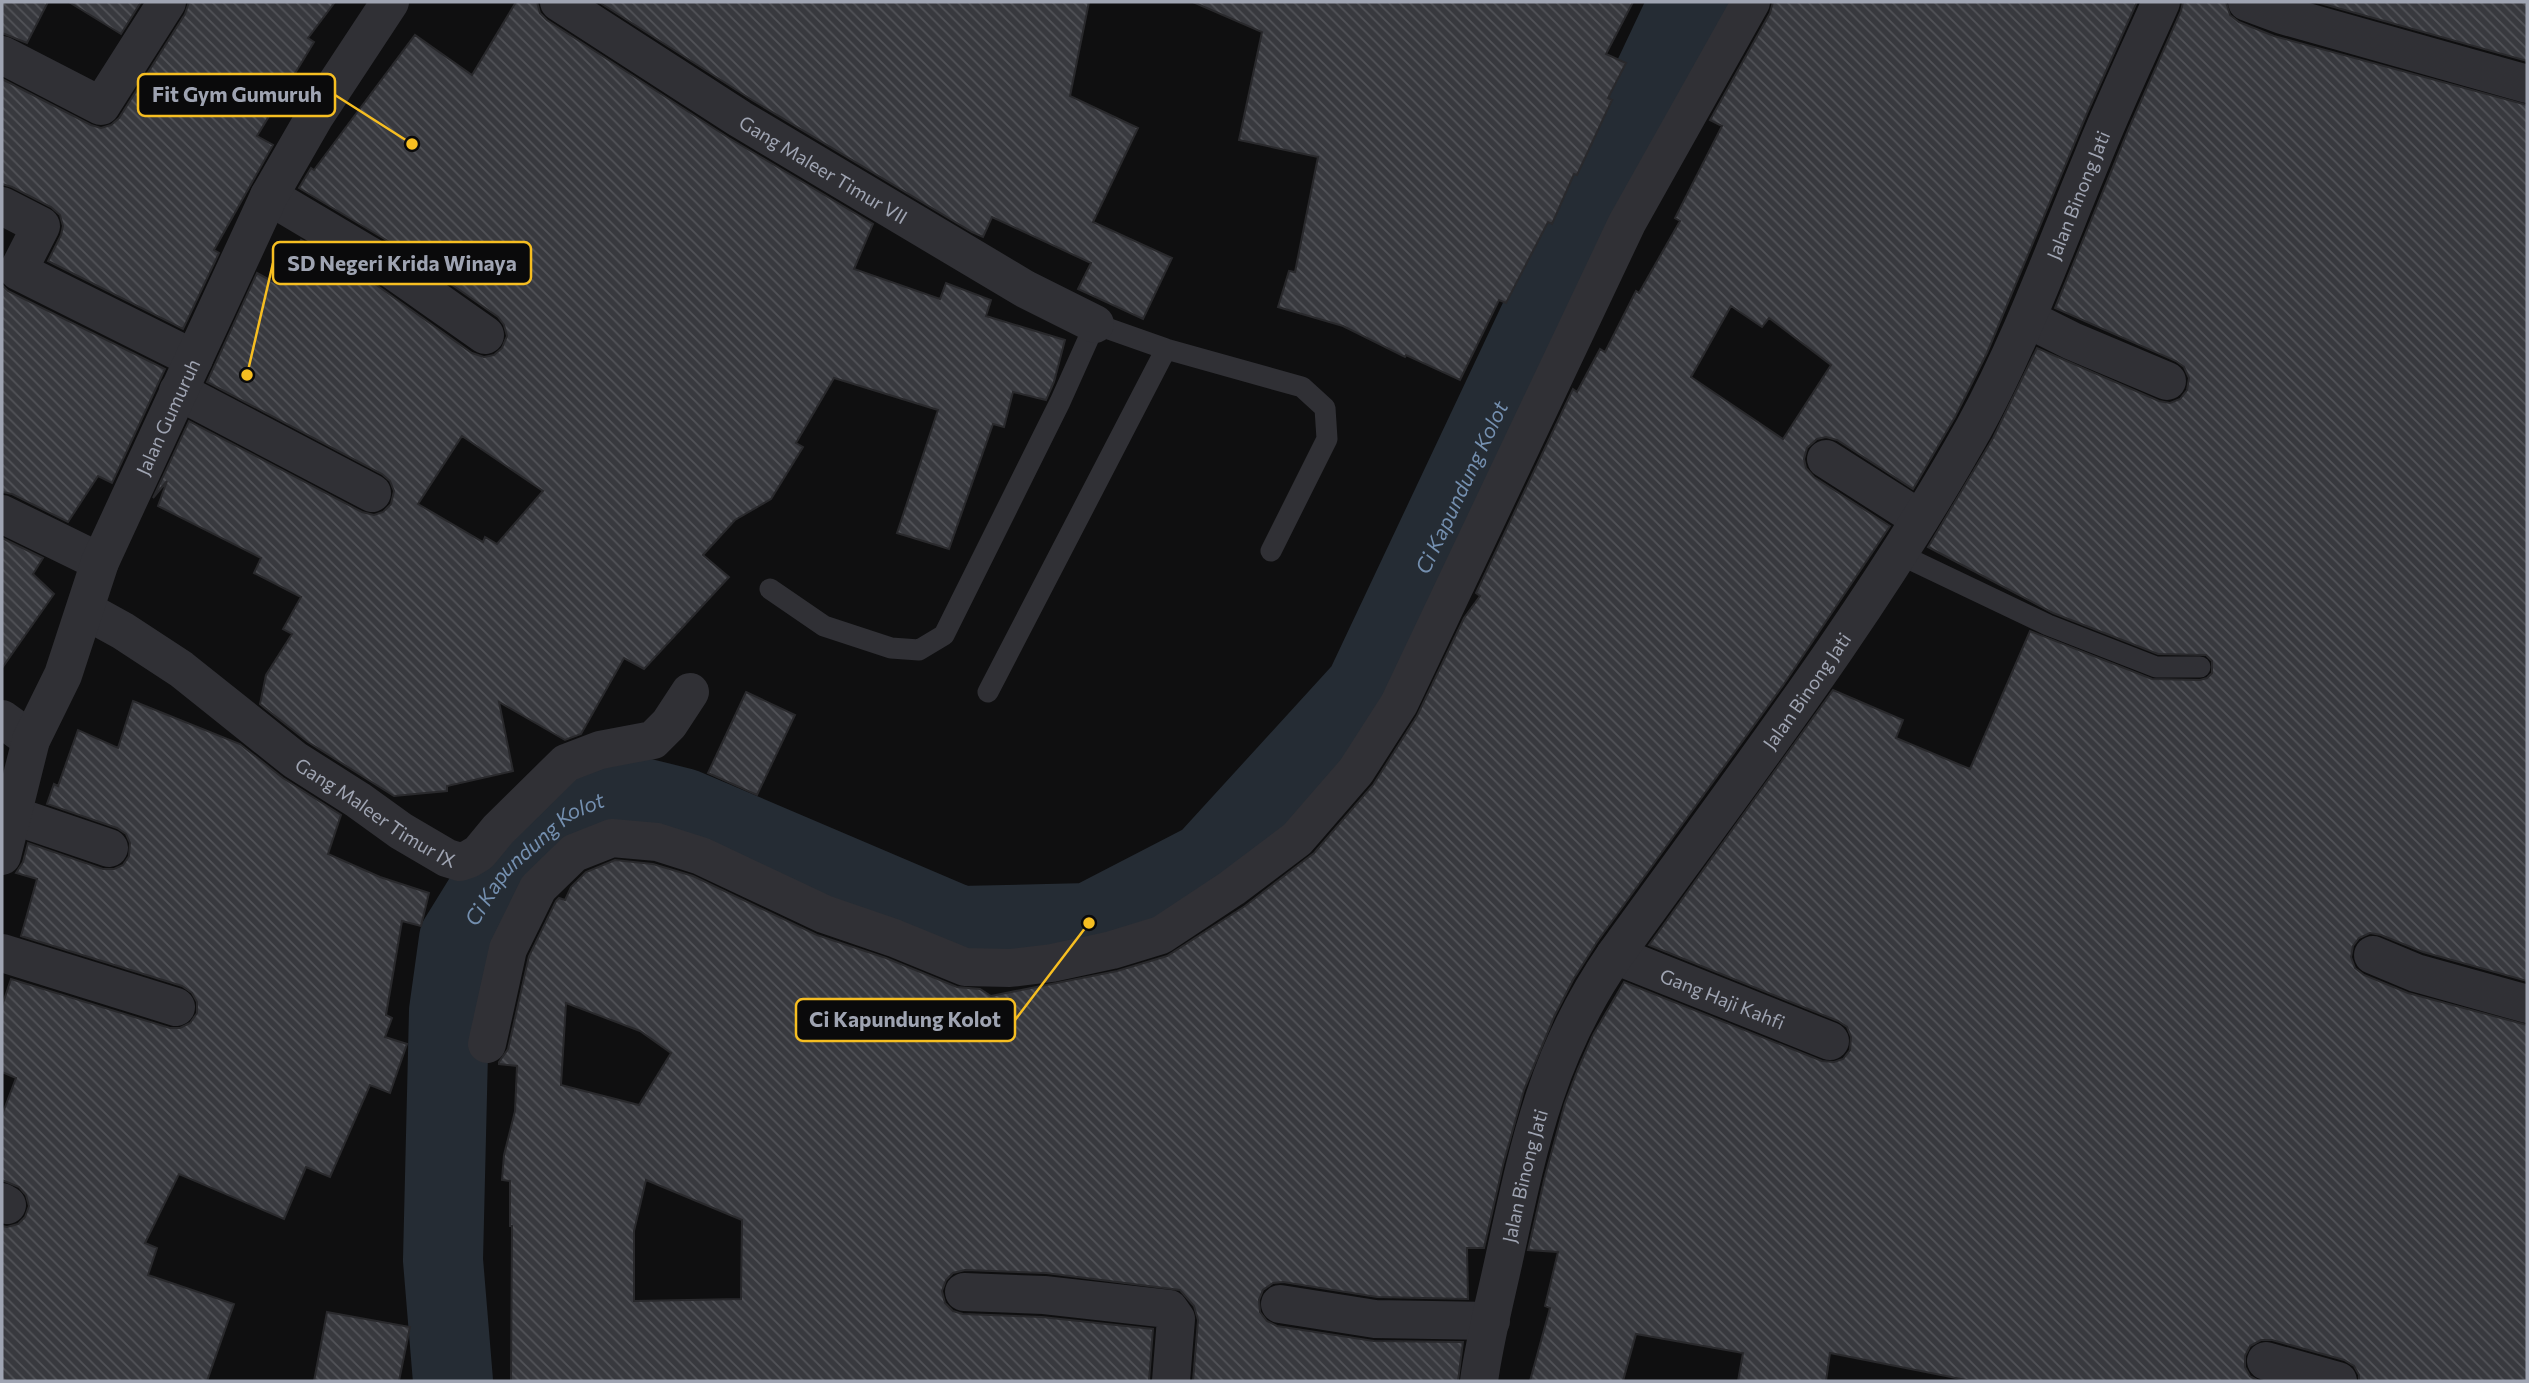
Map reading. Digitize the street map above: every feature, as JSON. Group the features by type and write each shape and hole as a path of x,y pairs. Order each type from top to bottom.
{"street":[{"path":"2,55 101,106 167,2"},
{"name":"Jalan Gumuruh","path":"2,856 12,815 16,730 63,675 100,562 270,196 316,116 390,2"},
{"name":"Gang Maleer Timur VII","path":"559,2 752,126 1026,289 1095,324"},
{"path":"487,1044 508,948 538,888 574,853 612,838 657,842 701,856 824,914 894,938 965,967 1010,968 1052,963 1112,950 1161,935 1233,888 1297,839 1356,771 1399,704 1627,223 1751,2"},
{"name":"Jalan Binong Jati","path":"1479,1381 1528,1147 1544,1093 1574,1021 1615,955 1811,683 1899,554 1974,427 2028,319 2092,157 2161,2"},
{"path":"2247,2 2295,19 2527,84"},
{"path":"270,196 387,265 485,335"},
{"path":"2,206 41,226 18,271 372,494"},
{"path":"2028,319 2055,334 2166,381"},
{"path":"1826,459 1920,519"},
{"path":"2,514 100,562"},
{"name":"Gang Maleer Timur IX","path":"81,622 123,631 181,669 285,753 401,831 447,858 460,862 479,853 498,830 566,763 600,750 653,740 669,724 690,692"},
{"path":"12,815 109,848"},
{"path":"2,953 176,1007"},
{"name":"Gang Haji Kahfi","path":"1615,955 1830,1041"},
{"path":"2373,955 2416,973 2527,1004"},
{"path":"964,1292 1044,1294 1169,1309 1176,1319 1171,1381"},
{"path":"1280,1304 1375,1319 1491,1321"},
{"path":"2266,1361 2338,1381"}],"lane":[{"path":"769,589 824,626 891,648 919,650 944,635 1060,402 1095,324 1166,349 1302,387 1325,408 1327,439 1271,551"},
{"path":"988,692 1166,349"},
{"path":"1899,554 2048,625 2156,667 2200,667"}],"building":[{"path":"2,2 48,2 27,43 2,33"},
{"path":"69,2 141,2 121,34"},
{"path":"189,2 335,2 308,38 314,42 257,136 273,145 214,250 219,253 183,329 48,261 61,235 63,226 60,215 51,207 2,184 2,79 91,125 101,128 111,125 119,118 185,14"},
{"path":"516,2 537,2 540,13 547,20 729,138 873,224 854,269 940,299 946,283 991,300 986,316 1065,340 1054,382 1046,400 1013,392 1004,427 993,424 949,549 897,533 938,410 834,378 796,443 803,447 771,499 735,520 703,555 729,577 644,669 624,658 581,734 565,740 499,702 513,771 447,786 447,791 394,796 308,742 260,704 266,675 292,634 283,629 301,597 254,573 261,558 158,506 167,481 153,498 189,421 362,512 374,515 383,512 391,504 394,491 390,481 382,474 207,382 257,273 277,284 301,240 375,284 472,353 484,357 494,355 502,348 507,336 498,317 398,247 299,188 311,168 314,170 415,35 472,75","holes":["462,436 543,491 497,544 485,537 483,542 418,504"]},
{"path":"599,2 1089,2 1070,96 1138,128 1093,222 1172,258 1143,319 1078,289 1091,263 992,217 983,237 972,232 752,100"},
{"path":"1193,2 1633,2 1606,54 1626,63 1608,98 1612,100 1552,224 1548,222 1506,303 1499,300 1460,380 1406,355 1405,357 1343,326 1278,307 1289,271 1295,272 1318,157 1239,140 1262,32"},
{"path":"1773,2 2137,2 2088,111 1987,353 1955,417 1913,489 1837,440 1826,437 1817,439 1807,448 1804,459 1806,468 1814,477 1890,526 1784,684 1597,942 1573,980 1554,1017 1524,1090 1484,1248 1467,1248 1468,1299 1377,1297 1283,1282 1273,1283 1263,1290 1259,1300 1260,1312 1267,1321 1277,1326 1374,1341 1463,1342 1458,1381 1193,1381 1198,1320 1194,1306 1180,1290 1046,1273 965,1270 953,1273 946,1280 942,1291 945,1303 953,1311 1153,1329 1149,1381 511,1381 510,1181 502,1180 504,1155 515,1111 517,1066 499,1062 508,1049 529,956 556,901 559,898 565,900 571,887 586,872 615,860 653,864 693,876 817,935 886,958 957,987 980,989 991,996 1117,971 1167,956 1245,906 1314,853 1373,785 1417,716 1464,618 1480,596 1476,593 1573,389 1577,392 1600,349 1605,352 1636,291 1639,293 1680,221 1675,218 1722,126 1710,120 1770,13","holes":["1731,306 1762,327 1769,318 1831,365 1783,439 1691,377","566,1003 640,1031 671,1053 639,1105 561,1085","646,1180 742,1220 741,1299 634,1301 634,1231"]},
{"path":"2183,2 2226,2 2230,15 2239,22 2274,36 2527,105 2527,981 2423,952 2370,933 2359,938 2353,946 2351,957 2355,968 2364,975 2408,993 2527,1025 2527,1381 2359,1381 2354,1366 2344,1360 2272,1340 2261,1340 2250,1346 2245,1356 2245,1367 2250,1376 2259,1381 1971,1381 1830,1353 1826,1381 1738,1381 1743,1353 1636,1334 1623,1381 1530,1381 1550,1308 1545,1306 1558,1252 1528,1250 1545,1176 1565,1103 1578,1069 1593,1035 1624,982 1822,1061 1834,1062 1843,1059 1850,1050 1851,1037 1847,1027 1838,1021 1649,945 1833,690 1903,720 1896,738 1970,769 2030,631 2152,679 2200,680 2212,673 2212,661 2206,655 2158,654 2053,613 1928,547 1993,438 2037,348 2159,401 2170,403 2180,399 2187,390 2189,378 2184,367 2176,361 2055,308"},
{"path":"2316,2 2527,2 2527,61"},
{"path":"2,285 8,291 165,369 112,483 98,476 68,522 12,494 2,492"},
{"path":"2,538 43,558 33,574 54,594 2,668"},
{"path":"746,692 795,715 757,795 708,773"},
{"path":"133,701 240,744 283,778 341,815 328,854 380,877 429,893 421,926 402,921 386,1015 392,1018 385,1037 407,1044 390,1093 370,1085 330,1177 306,1167 284,1219 179,1174 145,1243 157,1248 148,1275 234,1304 207,1381 2,1381 2,1226 18,1224 25,1217 29,1206 26,1195 19,1187 2,1180 2,1115 16,1078 2,1072 2,1006 11,979 170,1028 180,1028 190,1023 197,1013 197,1002 192,993 182,986 21,936 37,879 16,873 23,862 28,843 103,869 114,869 123,865 129,856 130,843 126,834 117,828 47,804 54,784 58,786 78,730 118,748"},
{"path":"327,1312 410,1327 399,1381 314,1381"}],"waterway":[{"name":"Ci Kapundung Kolot","path":"453,1381 443,1260 449,1011 459,939 501,871 569,811 618,792 683,808 960,926 1089,923 1207,862 1365,689 1689,2"}],"place":[{"name":"Fit Gym Gumuruh","path":"412,144"},
{"name":"SD Negeri Krida Winaya","path":"247,375"},
{"name":"Ci Kapundung Kolot","path":"1089,923"}]}
